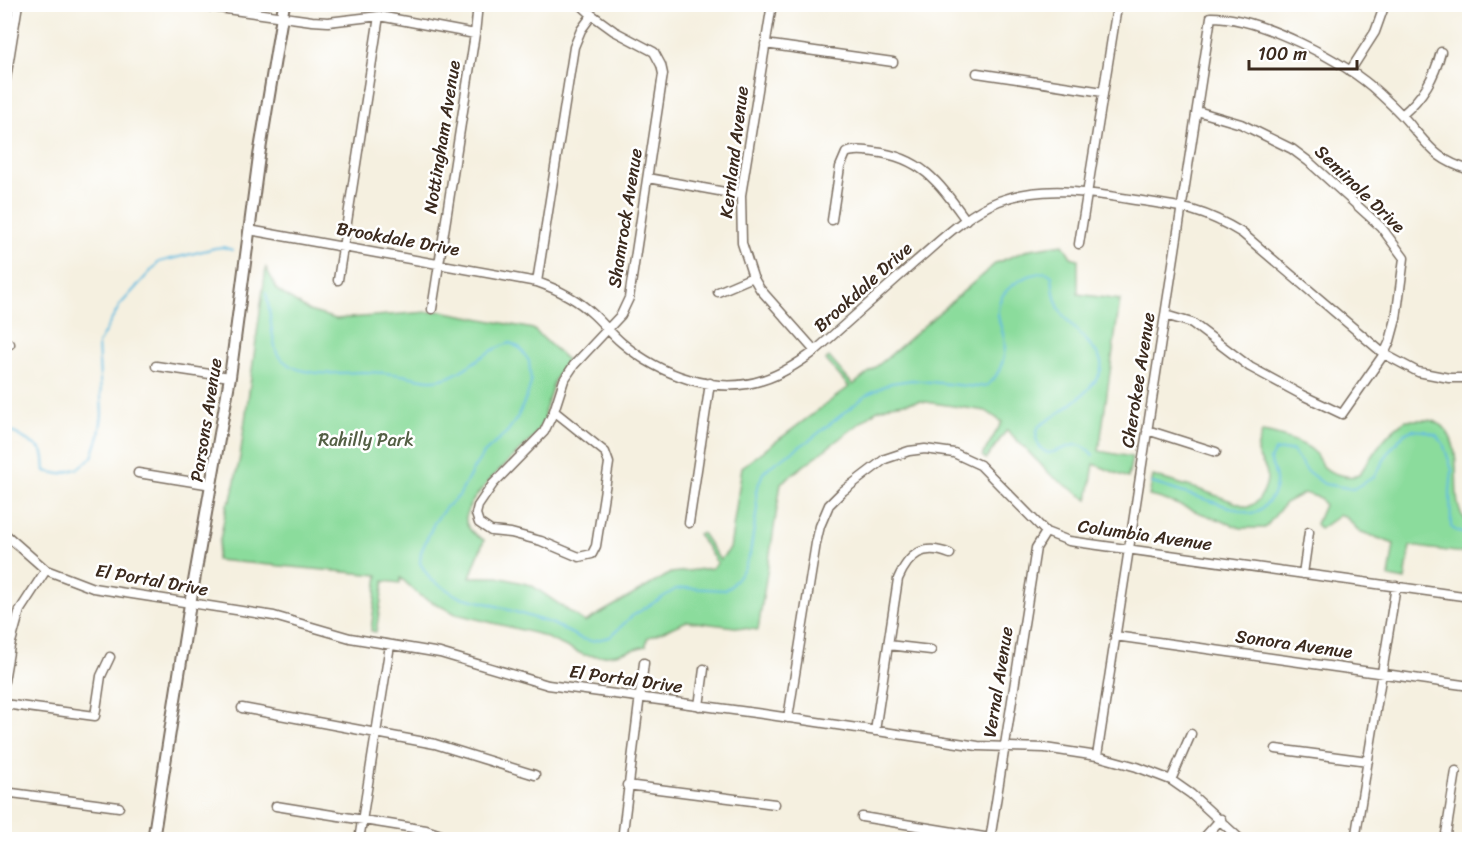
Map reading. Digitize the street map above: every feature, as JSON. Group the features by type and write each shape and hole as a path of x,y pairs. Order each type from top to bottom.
{"street":[{"path":"4,91 18,4"},
{"path":"191,4 328,22 379,16 475,34"},
{"name":"Parsons Avenue","path":"153,840 190,604 230,377 249,230 284,4"},
{"name":"Nottingham Avenue","path":"432,309 478,4"},
{"path":"537,282 574,47 581,30 592,15 580,4"},
{"name":"Kernland Avenue","path":"772,4 741,195 742,243 753,277 760,290 815,351"},
{"path":"1079,244 1117,7 1115,4"},
{"path":"1385,4 1375,32 1350,71 1378,92 1402,115 1433,152 1455,166 1470,170"},
{"name":"Shamrock Avenue","path":"554,411 605,452 609,463 596,546 592,554 579,557 541,541 511,533 491,531 479,523 476,514 478,506 503,472 537,441 549,423 568,372 621,315 629,298 663,74 654,52 614,31 592,15"},
{"path":"338,280 379,16"},
{"name":"Cherokee Avenue","path":"1097,756 1211,17 1245,23 1274,32 1322,54 1350,71"},
{"path":"765,44 893,62"},
{"path":"1402,115 1414,105 1429,85 1441,52"},
{"path":"977,73 1103,92"},
{"name":"Seminole Drive","path":"1165,315 1192,323 1250,367 1342,414 1384,354 1394,330 1402,283 1404,258 1397,247 1381,227 1308,161 1292,148 1241,124 1197,111"},
{"path":"832,220 840,167 846,153 853,150 889,154 920,166 933,178 966,220"},
{"path":"648,178 741,195"},
{"name":"Brookdale Drive","path":"249,230 537,282 568,296 594,314 622,343 658,367 689,379 736,385 765,379 790,368 815,351 935,245 966,220 994,203 1016,196 1052,191 1087,192 1182,206 1220,219 1242,233 1384,354 1418,372 1449,378 1470,378"},
{"path":"718,292 753,277"},
{"path":"156,366 230,377"},
{"path":"689,523 710,383"},
{"path":"1147,430 1216,452"},
{"name":"Columbia Avenue","path":"788,718 820,526 829,505 872,467 885,459 909,451 954,453 980,465 1046,532 1069,541 1470,597"},
{"path":"138,473 212,485"},
{"name":"Vernal Avenue","path":"990,839 1036,548 1046,532"},
{"path":"1303,574 1309,532"},
{"name":"El Portal Drive","path":"4,533 46,570 93,588 274,616 328,633 440,653 548,685 978,746 1045,748 1097,756 1137,767 1171,780 1221,819 1241,840"},
{"path":"875,731 898,579 904,566 913,556 924,550 937,549 950,554"},
{"path":"4,681 10,646 20,610 46,570"},
{"path":"1355,840 1396,586"},
{"name":"Sonora Avenue","path":"1115,636 1470,686"},
{"path":"359,840 390,645"},
{"path":"888,645 931,650"},
{"path":"4,704 95,716 102,676 110,657"},
{"path":"622,840 627,785 644,663"},
{"path":"699,706 704,669"},
{"path":"242,708 444,746 535,775"},
{"path":"1171,780 1191,734"},
{"path":"1276,749 1368,761"},
{"path":"1445,840 1456,771"},
{"path":"627,785 776,804"},
{"path":"4,792 118,807"},
{"path":"276,806 426,830 456,840"},
{"path":"862,818 990,839"},
{"path":"1202,840 1221,819"}],"green space":[{"name":"Rahilly Park","path":"1063,244 1071,257 1078,259 1078,294 1120,300 1099,451 1132,457 1128,478 1094,464 1088,500 1052,476 1007,430 986,459 982,456 1002,422 986,411 920,401 891,405 876,411 781,483 758,630 687,621 647,638 646,646 616,654 584,655 538,634 456,614 420,596 401,578 400,583 384,581 376,632 371,631 378,575 216,560 227,504 231,500 240,457 266,268 278,291 309,311 336,319 441,311 533,329 567,360 554,381 544,414 546,416 538,431 483,487 469,508 466,520 471,531 484,540 470,577 498,577 531,585 585,622 671,573 712,568 717,563 698,534 702,533 720,560 730,549 742,467 849,387 826,360 829,357 853,385 996,263 1030,249"},
{"path":"1406,420 1434,421 1446,430 1453,443 1456,457 1458,503 1461,514 1469,522 1470,554 1410,546 1405,580 1389,577 1394,544 1359,531 1345,516 1340,515 1320,529 1316,524 1324,505 1320,498 1304,493 1285,503 1265,528 1241,528 1149,496 1153,476 1248,507 1253,505 1260,497 1267,481 1266,470 1257,452 1262,432 1308,447 1330,471 1346,476 1359,475 1374,452"}],"waterway":[{"path":"4,427 40,448 45,471 60,474 79,468 92,457 99,436 102,415 98,344 120,305 159,262 215,248 223,247 232,250"},
{"path":"266,293 278,355 290,366 305,371 327,374 378,372 436,380 458,372 501,346 510,343 520,348 529,361 531,383 517,418 507,432 484,453 459,496 446,507 434,523 421,552 420,563 430,579 457,596 553,624 582,639 592,641 610,637 632,616 676,589 724,590 730,587 744,569 750,554 757,509 756,491 763,473 868,394 891,383 912,380 976,387 988,385 997,374 1003,361 1005,348 998,316 1003,295 1015,283 1038,273 1046,272 1052,276 1055,297 1061,312 1096,351 1101,362 1096,380 1088,390 1039,426 1036,434 1037,442 1048,453 1076,445 1087,449 1093,455"},
{"path":"1152,483 1252,514 1265,506 1274,493 1276,480 1270,459 1275,451 1292,450 1307,471 1324,484 1353,489 1374,477 1390,450 1404,434 1412,430 1425,431 1436,435 1443,443 1452,470 1451,527 1458,532 1470,534"}]}
